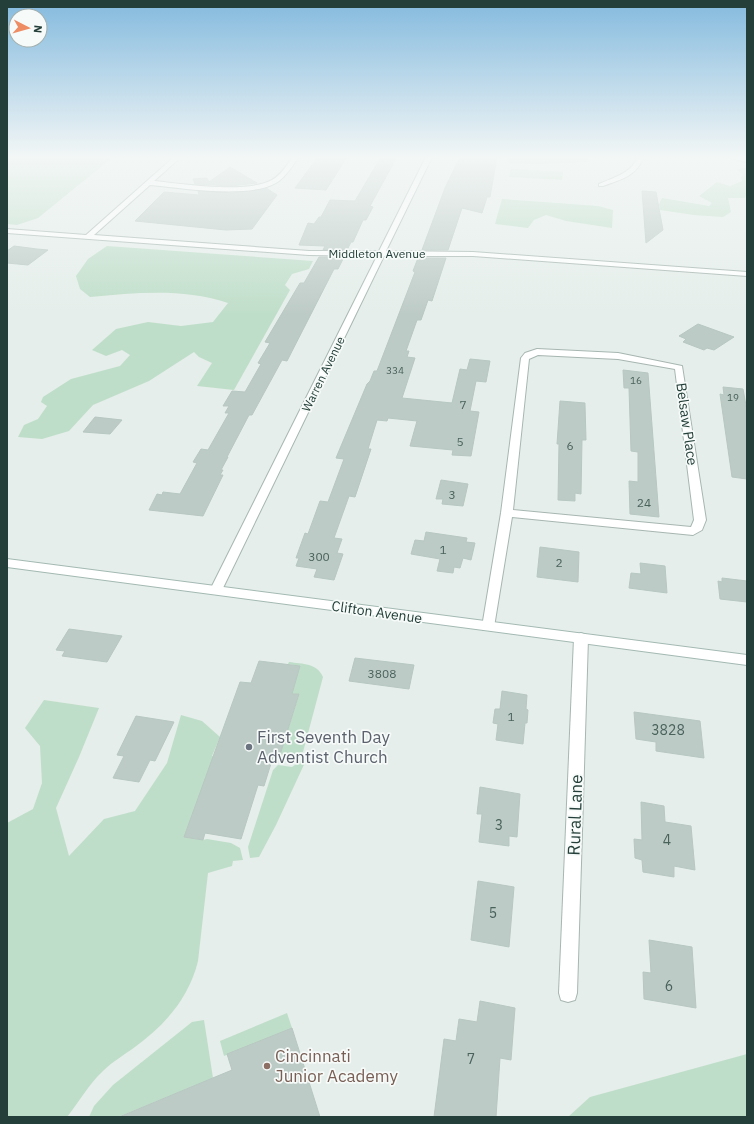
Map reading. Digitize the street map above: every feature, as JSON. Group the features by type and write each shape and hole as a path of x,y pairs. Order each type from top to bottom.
{"street":[{"path":"88,237 120,209"},
{"name":"Warren Avenue","path":"216,590 403,209"},
{"name":"Middleton Avenue","path":"7,231 309,253 474,254 747,274"},
{"name":"Belsaw Place","path":"488,627 507,513 525,358 528,355 537,352 618,356 679,368 700,520 698,527 693,531 671,530 507,513"},
{"name":"Clifton Avenue","path":"7,563 747,660"},
{"name":"Rural Lane","path":"568,992 581,638"}],"green space":[{"path":"7,209 49,209 38,218 17,225 7,224"},
{"path":"499,209 613,210 612,228 566,221 546,215 534,220 528,228 495,224"},
{"path":"730,209 731,212 723,217 694,215 660,210"},
{"path":"107,246 313,261 309,269 292,274 285,285 290,290 234,390 197,386 212,363 199,357 194,352 149,381 93,405 69,431 42,439 18,437 24,425 38,419 47,406 41,402 43,397 71,379 120,366 130,355 122,350 106,356 92,350 116,329 148,322 181,326 213,322 228,303 211,298 177,293 142,293 90,297 80,289 76,276 88,259"},
{"path":"289,662 309,665 317,669 323,677 303,752 293,760 279,758 299,695 292,694 300,666 288,664"},
{"path":"44,700 99,708 56,808 69,856 104,819 135,811 167,763 181,715 202,721 220,737 212,756 219,757 207,775 184,837 231,843 240,848 243,860 233,861 232,866 208,873 198,961 189,987 166,1020 146,1039 103,1071 67,1117 7,1117 7,823 33,809 42,783 40,746 25,728"},
{"path":"308,756 276,825 259,857 250,858 248,847 273,770 278,765 292,767"},
{"path":"287,1013 292,1028 224,1056 220,1041"},
{"path":"204,1020 213,1078 118,1117 89,1117 94,1106 113,1085 192,1022"},
{"path":"747,1054 747,1117 568,1117 590,1097"}],"building":[{"path":"147,209 266,209 252,229 226,230 135,221"},
{"path":"325,209 372,209 366,220 363,220 353,242 351,242 347,250 323,250 325,246 299,245 308,223 314,224 319,217 321,217"},
{"path":"437,209 462,209 448,250 422,250"},
{"path":"468,209 483,209 482,213"},
{"path":"643,209 659,209 663,230 646,243"},
{"path":"14,246 48,250 28,265 7,263 7,251"},
{"path":"319,257 344,257 338,269 334,269 287,361 282,360 252,415 249,415 221,470 223,470 220,475 223,475 203,516 149,510 157,494 162,495 163,492 180,494 197,463 193,462 201,449 208,450 229,413 225,413 229,406 223,406 232,391 245,392 261,364 258,363 270,343 265,342 300,283 304,283"},
{"path":"418,258 446,258 432,301 428,300 421,320 417,320 406,351 409,351 407,357 415,358 402,398 452,403 460,369 467,370 470,359 490,361 486,382 476,381 470,411 479,412 471,456 452,455 453,450 410,446 417,421 388,418 387,421 377,420 368,449 371,449 355,497 349,496 334,538 342,539 337,553 343,554 334,580 314,577 317,569 296,566 299,558 296,558 305,533 308,534 320,501 328,502 344,459 336,458 367,384 370,381 374,371 377,371 415,272 413,271"},
{"path":"698,324 734,337 714,350 707,348 704,350 683,342 686,339 679,336"},
{"path":"623,370 648,373 659,517 630,514 629,481 638,482 638,452 631,451 629,388 624,388"},
{"path":"723,387 743,389 747,411 747,479 732,477 720,394 724,395"},
{"path":"560,401 585,403 586,440 582,440 581,494 575,493 575,501 558,500 559,444 557,444"},
{"path":"95,417 122,420 110,434 83,432"},
{"path":"441,480 468,484 463,506 442,504 443,499 436,499"},
{"path":"426,532 467,538 466,542 475,543 471,560 463,558 460,568 454,567 453,573 437,571 440,559 411,554 415,540 424,541"},
{"path":"540,547 579,552 578,582 537,577"},
{"path":"640,563 665,566 667,593 629,588 631,573 641,574"},
{"path":"722,578 747,581 747,602 720,599 718,581 722,582"},
{"path":"69,629 122,636 107,662 62,656 65,651 56,650"},
{"path":"355,658 414,665 409,689 349,681"},
{"name":"First Seventh Day Adventist Church","path":"259,661 300,666 292,694 299,694 279,758 273,757 264,786 258,785 241,839 205,833 203,840 184,837 240,682 251,683"},
{"path":"502,691 527,695 527,723 525,723 523,744 496,740 498,724 493,723 495,709 500,709"},
{"path":"634,712 700,721 704,758 656,751 656,742 636,739"},
{"path":"136,716 174,722 155,761 150,760 139,782 113,778 124,756 117,755"},
{"path":"480,787 520,794 517,837 509,836 509,846 479,842 482,814 477,814"},
{"path":"641,802 664,806 665,822 691,826 695,870 674,866 674,877 643,872 642,860 635,858 634,839 642,840"},
{"path":"478,881 514,887 509,947 471,940"},
{"path":"649,940 692,947 696,1008 644,999 643,972 651,973"},
{"path":"480,1001 515,1008 511,1060 500,1058 496,1117 434,1117 444,1039 456,1041 459,1019 477,1022"},
{"name":"Cincinnati Junior Academy","path":"292,1028 320,1117 119,1117 232,1070 227,1054"}],"place":[{"name":"First Seventh Day Adventist Church","path":"249,747"},
{"name":"Cincinnati Junior Academy","path":"267,1066"}]}
